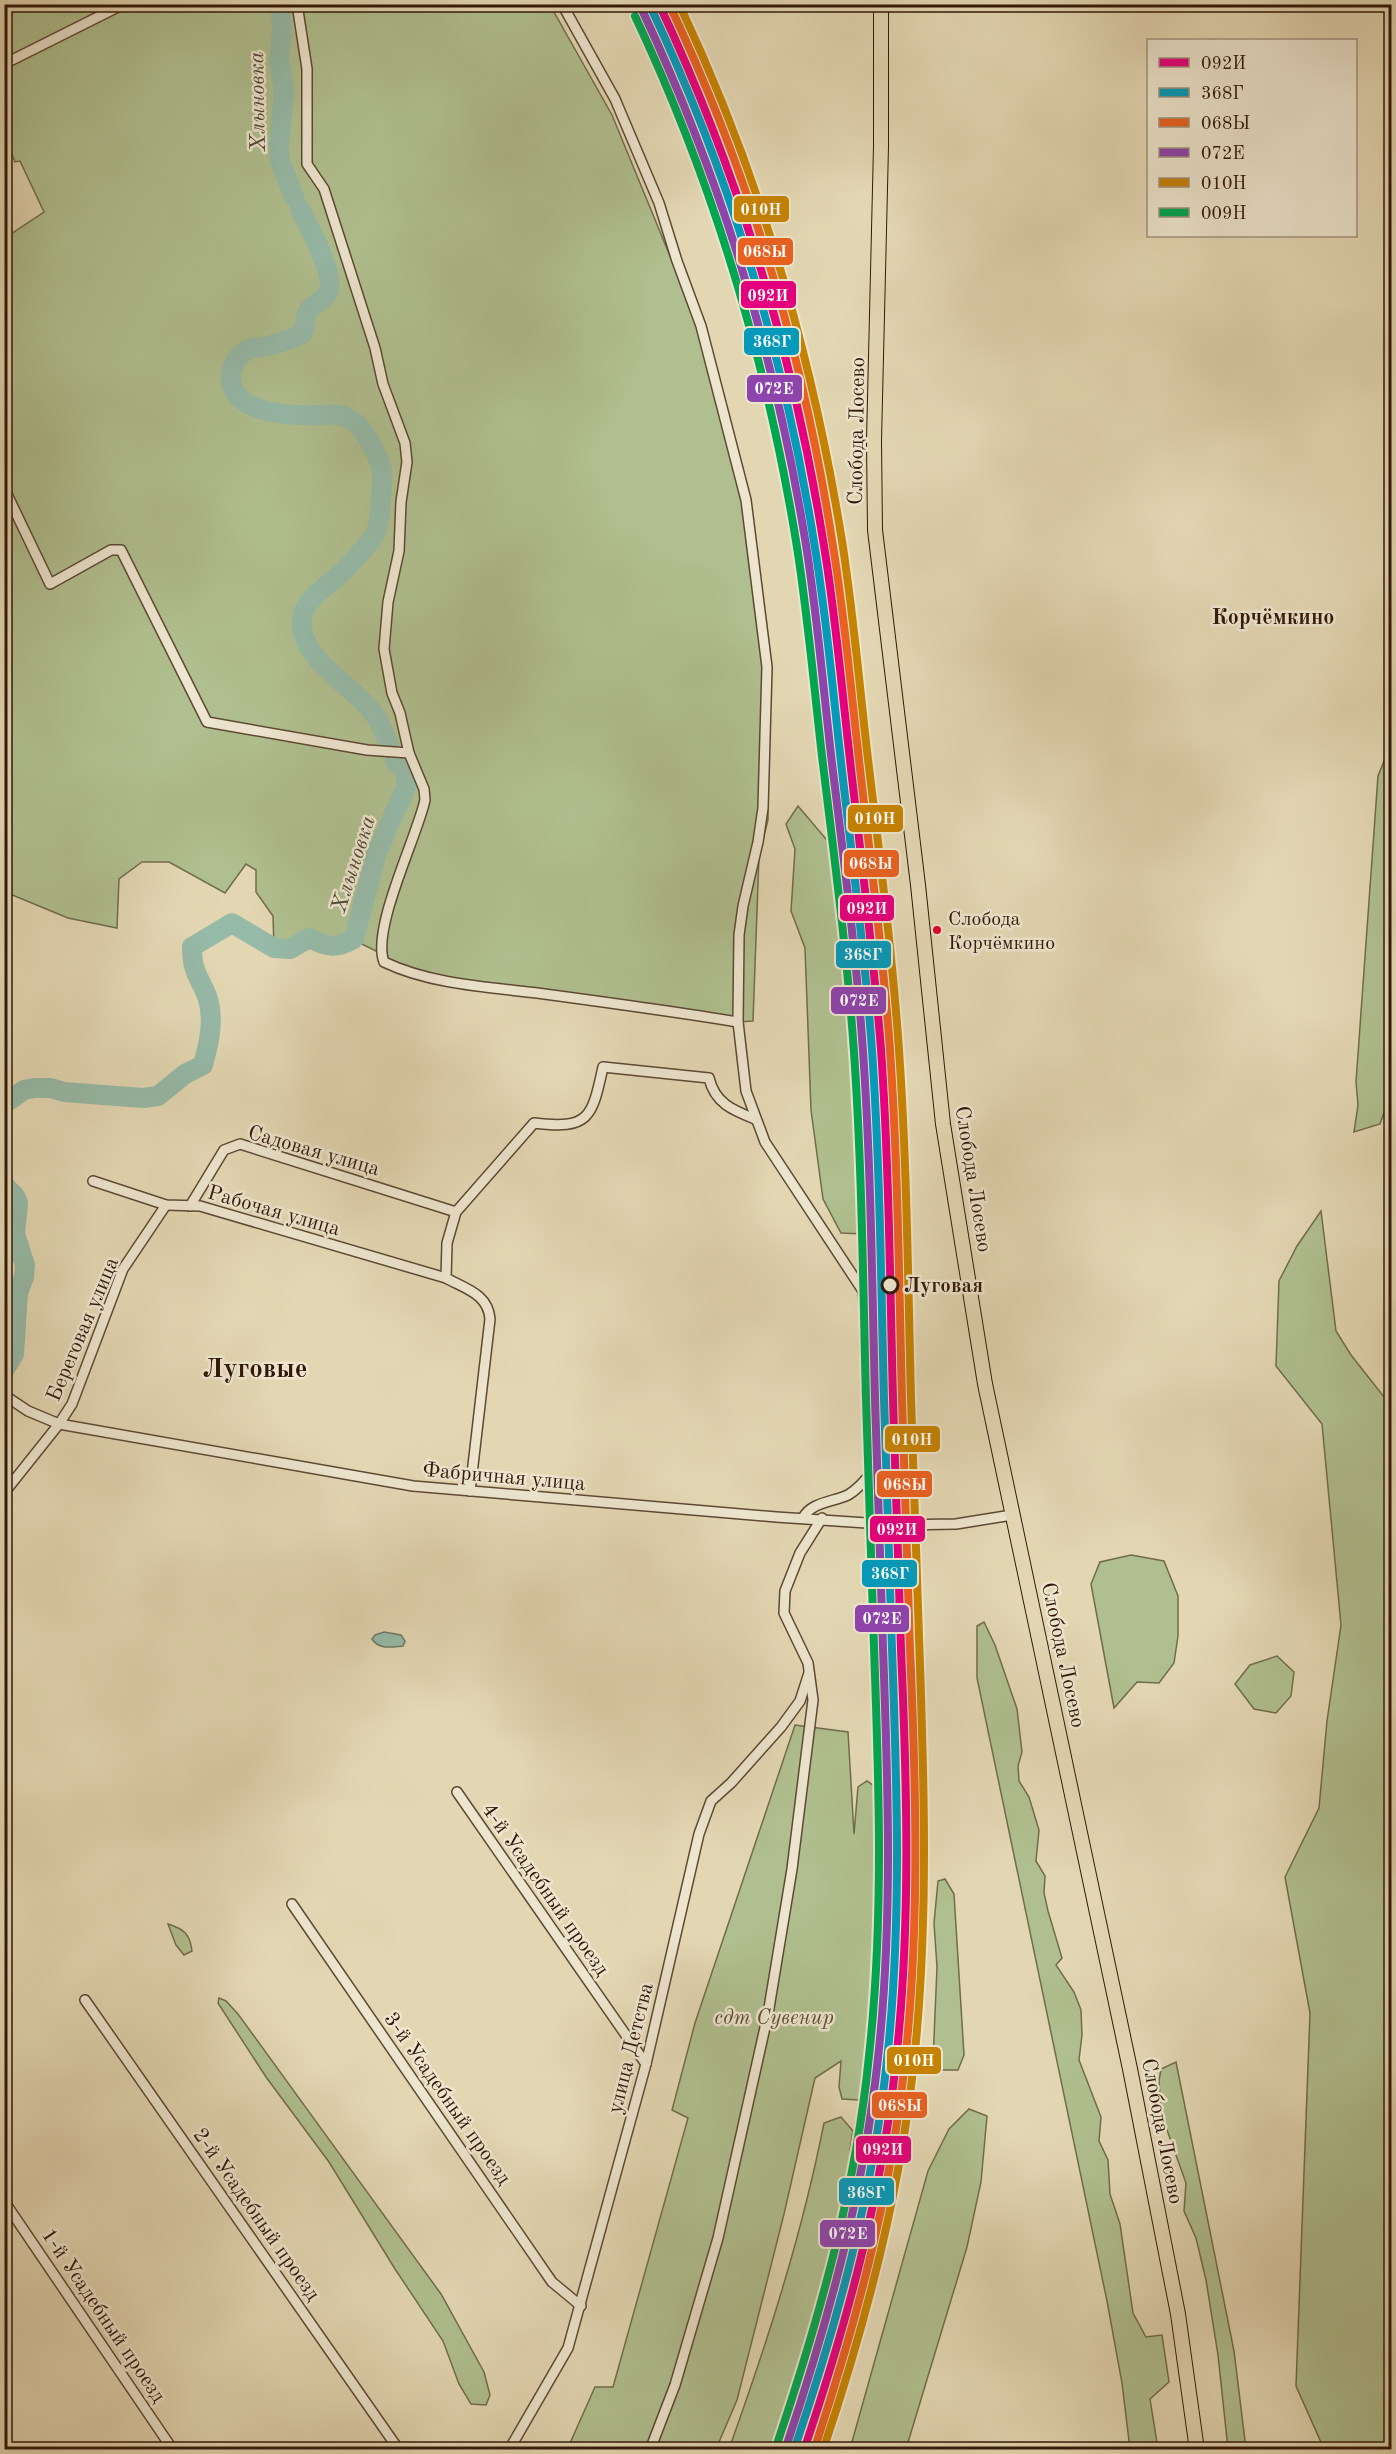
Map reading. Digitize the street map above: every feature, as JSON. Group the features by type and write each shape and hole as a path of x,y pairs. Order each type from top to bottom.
{"main road":[{"name":"Слобода Лосево","path":"881,4 880,203 874,441 875,530 918,885 943,1124 978,1348 1169,2267 1197,2450"}],"street":[{"path":"4,64 123,4"},
{"path":"297,4 307,69 307,164 324,189 375,348 383,384 405,443 407,462 401,502 399,551 388,602 384,650 392,693 400,714 409,753 424,789 425,800 386,922 380,953 384,962 401,970 463,984 665,1010 738,1022"},
{"path":"562,4 615,99 659,203 676,261 701,326 746,500 767,667 763,808 739,935 738,1022 743,1074 755,1119 765,1142 863,1291 871,1385 872,1472 861,1486 846,1496 830,1500 807,1511 803,1518"},
{"path":"4,488 50,584 111,550 117,549 124,554 207,722 367,750 409,753"},
{"path":"446,1278 447,1243 456,1212 534,1123 563,1126 586,1118 594,1105 603,1067 709,1078 716,1097 733,1109 755,1119"},
{"name":"Садовая улица","path":"190,1206 224,1150 240,1144 456,1212"},
{"name":"Рабочая улица","path":"93,1181 166,1205 200,1206 446,1278 479,1296 489,1306 490,1319 470,1491"},
{"name":"Береговая улица","path":"4,1493 59,1424 72,1404 123,1269 166,1205"},
{"name":"Фабричная улица","path":"4,1395 28,1412 59,1424 413,1486 903,1525 956,1524 1012,1515"},
{"path":"650,2450 675,2385 718,2238 768,2014 792,1869 813,1700 810,1672 784,1613 785,1591 800,1553 822,1518"},
{"name":"улица Детства","path":"509,2450 568,2348 646,2064 699,1834 711,1801 731,1783 781,1727 800,1701 810,1672"},
{"name":"4-й Усадебный проезд","path":"457,1792 646,2064"},
{"name":"3-й Усадебный проезд","path":"292,1904 552,2282 581,2306"},
{"name":"2-й Усадебный проезд","path":"85,2000 399,2450"},
{"name":"1-й Усадебный проезд","path":"4,2201 173,2450"}],"green space":[{"path":"4,5 550,5 612,115 693,312 741,483 769,669 768,820 759,856 753,1021 738,1022 463,984 401,970 380,953 354,940 332,946 309,938 290,949 274,948 273,916 256,892 256,870 246,864 225,893 169,862 142,862 119,879 117,928 68,918 5,892 5,238 44,212 20,161 15,162 5,137"},
{"path":"1391,744 1391,1093 1380,1124 1354,1132 1358,1105 1356,1082 1378,776"},
{"path":"798,806 837,852 855,1078 863,1234 841,1233 823,1199 811,1110 805,948 791,911 795,849 786,824"},
{"path":"1321,1211 1336,1331 1351,1355 1388,1402 1391,1397 1391,2449 1324,2449 1296,2386 1310,2013 1285,1877 1319,1808 1327,1721 1341,1625 1322,1424 1276,1366 1279,1281 1297,1246"},
{"path":"1131,1555 1164,1561 1178,1596 1178,1636 1174,1663 1159,1683 1137,1682 1114,1708 1091,1584 1100,1562"},
{"path":"984,1622 995,1645 1017,1709 1022,1752 1018,1766 1019,1781 1029,1797 1039,1830 1036,1861 1045,1876 1044,1893 1062,1958 1056,1965 1074,1992 1081,2010 1082,2035 1079,2060 1101,2117 1099,2141 1108,2160 1110,2194 1120,2224 1133,2313 1146,2337 1162,2335 1169,2382 1150,2399 1158,2449 1130,2449 1122,2383 1107,2301 977,1678 977,1626"},
{"path":"1277,1656 1294,1672 1291,1696 1276,1713 1254,1709 1235,1684 1250,1665"},
{"name":"сдт Сувенир","path":"795,1725 848,1732 854,1834 858,1787 867,1781 874,1786 876,1796 879,1816 877,1955 872,2013 859,2100 842,2099 839,2087 841,2061 815,2078 784,2214 737,2400 716,2449 567,2450 595,2387 613,2387 688,2118 672,2110 695,2023"},
{"path":"945,1879 954,1894 964,2055 958,2070 942,2070 933,2062 937,1967 934,1923 938,1881"},
{"path":"168,1924 185,1933 190,1940 192,1951 184,1955 176,1945"},
{"path":"219,1998 226,2001 238,2014 441,2294 484,2372 490,2395 486,2405 471,2404 459,2384 443,2341 395,2269 329,2162 266,2077 218,2003"},
{"path":"1176,2062 1234,2351 1246,2449 1228,2449 1218,2355 1206,2280 1196,2238 1184,2211 1186,2183 1161,2113 1159,2081 1161,2069"},
{"path":"969,2109 987,2116 981,2182 967,2247 906,2449 850,2449 928,2171 949,2129"},
{"path":"841,2117 853,2131 850,2150 860,2171 838,2240 813,2375 782,2449 729,2449 757,2369 794,2247 824,2123"}],"shaded area":[{"path":"384,1632 401,1635 405,1641 403,1646 378,1645 372,1639 375,1635"}],"waterway":[{"name":"Хлыновка","path":"280,4 282,29 279,59 284,91 279,145 280,161 294,197"},
{"name":"Хлыновка","path":"300,209 325,263 329,275 328,293 308,312 302,334 272,345 251,349 240,355 231,373 232,387 249,405 262,410 292,415 335,415 350,419 357,424 378,457 382,469 382,481 380,516 375,534 347,567 308,603 304,610 302,628 305,640 320,662 374,714 389,746"},
{"name":"Хлыновка","path":"4,1104 24,1090 35,1088 143,1098 158,1096 185,1074 203,1065 209,1040 211,1013 207,996 195,968 192,947 232,923 274,948 290,949 309,938 332,946 354,939 377,852 406,787 405,772 395,761"},
{"name":"Хлыновка","path":"4,1185 15,1196 18,1203 15,1234 25,1265 24,1277 18,1293 14,1354 4,1371"}],"transit line":[{"name":"092И","path":"659,4 715,134 739,200 779,334 811,470 837,646 874,975 884,1093 905,1752 906,1907 901,2010 890,2111 872,2209 835,2354 804,2450"},
{"name":"068Ы","path":"669,4 725,134 749,200 770,266 806,402 836,566 884,975 893,1094 914,1752 915,1907 910,2010 899,2111 881,2209 858,2306 814,2450"},
{"name":"010Н","path":"679,4 734,134 780,267 799,334 830,472 853,620 889,938 902,1094 924,1849 919,2008 908,2111 890,2209 867,2306 823,2450"},
{"name":"368Г","path":"651,8 706,137 752,269 771,336 802,472 828,648 866,976 875,1094 897,1854 892,2009 881,2109 863,2207 826,2352 795,2447"},
{"name":"072Е","path":"643,12 672,76 722,206 762,339 794,475 817,623 853,940 866,1094 886,1750 888,1853 886,1956 878,2058 864,2156 831,2302 787,2444"},
{"name":"009Н","path":"635,16 664,80 714,210 754,342 785,478 808,626 844,941 857,1095 877,1749 879,1852 877,1954 863,2105 846,2203 822,2299 778,2441"}],"place":[{"name":"Слобода Корчёмкино","path":"937,930"},
{"name":"Луговая","path":"890,1285"}],"district":[{"name":"Корчёмкино","path":"1273,616"},
{"name":"Луговые","path":"255,1368"}]}
